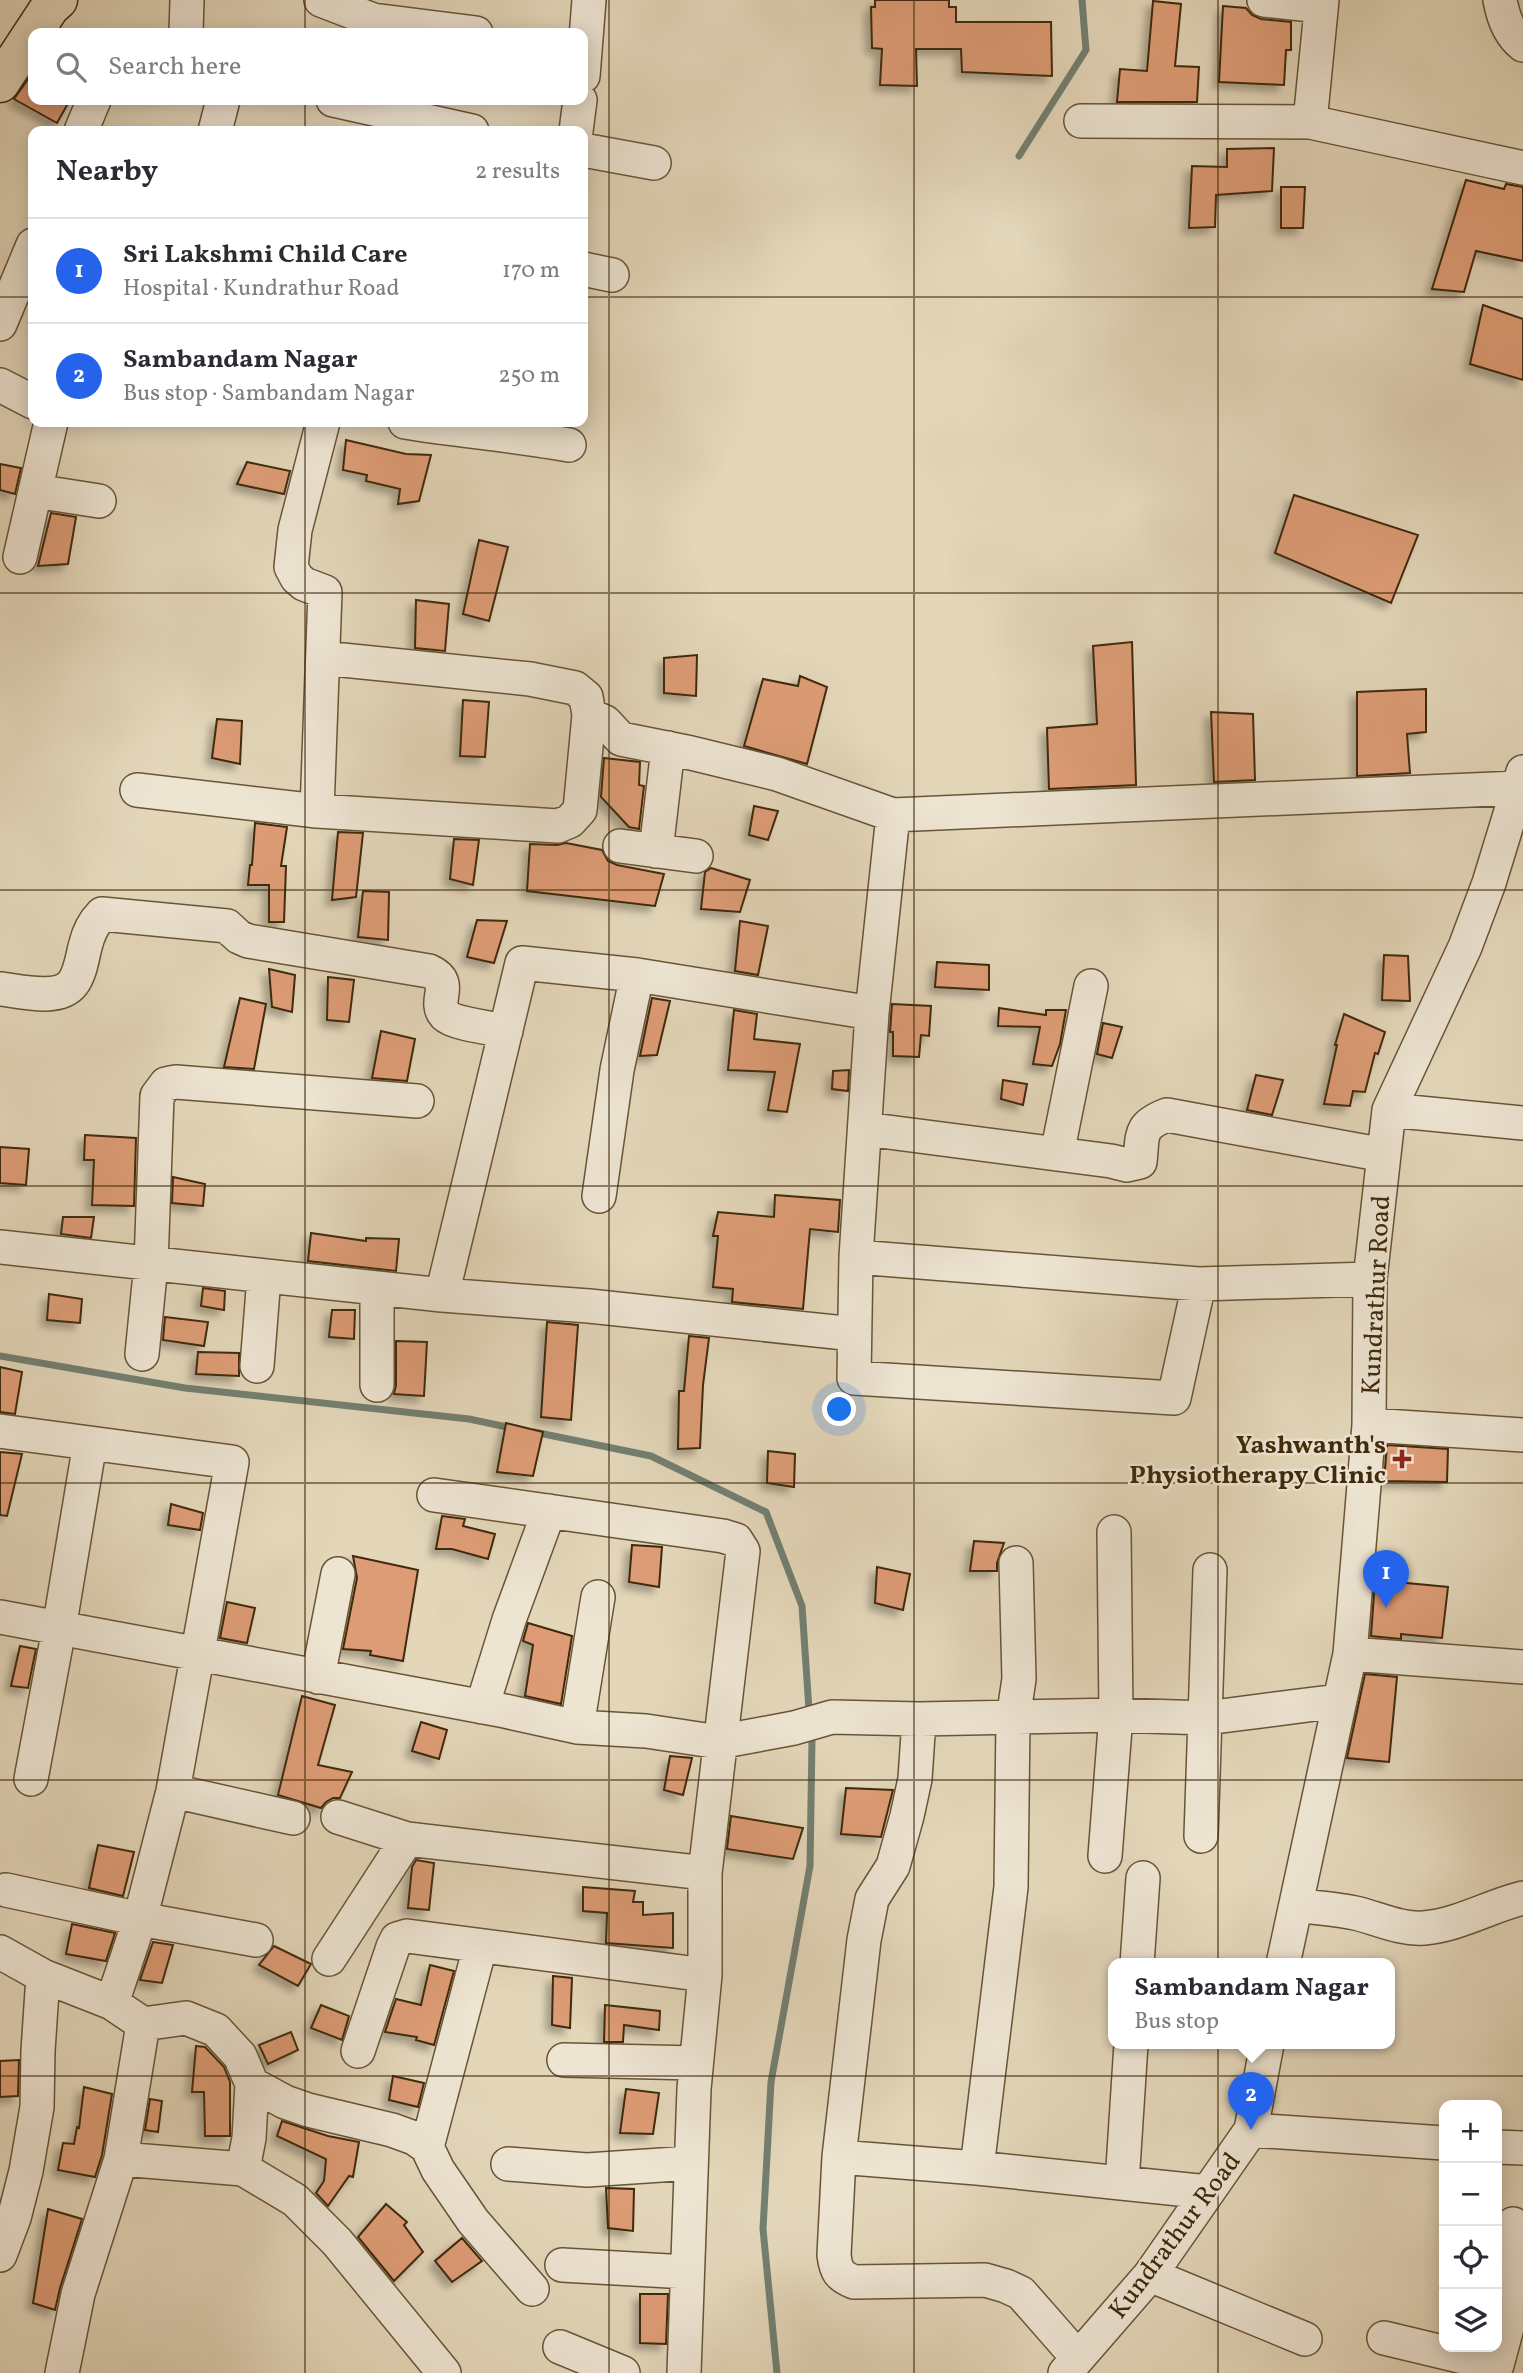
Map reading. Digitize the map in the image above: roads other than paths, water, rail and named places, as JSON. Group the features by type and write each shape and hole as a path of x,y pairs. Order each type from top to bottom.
{"main road":[{"path":"36,28 58,0"},
{"path":"0,83 28,40"}],"street":[{"path":"186,28 187,0"},
{"path":"321,0 373,20 436,28"},
{"path":"587,28 589,0"},
{"path":"1264,0 1322,3 1310,122"},
{"path":"1500,0 1509,29 1523,45"},
{"path":"82,126 92,105"},
{"path":"216,126 222,105"},
{"path":"355,105 450,126"},
{"path":"577,126 579,105"},
{"path":"1081,121 1310,122 1523,168"},
{"path":"588,151 654,163"},
{"path":"0,324 28,256"},
{"path":"0,385 28,399"},
{"path":"20,557 50,427"},
{"path":"317,811 326,592 304,584 291,567 295,530 322,427"},
{"path":"435,427 523,437 569,446"},
{"path":"35,491 99,501"},
{"path":"137,790 317,811 558,826 570,821 580,810 589,715 586,697 575,688 516,677 323,658"},
{"path":"589,715 604,722 621,738 778,774 893,815 1520,780"},
{"path":"656,851 668,748"},
{"name":"Kundrathur Road","path":"1284,1958 1350,1654 1368,1424 1370,1279 1389,1110 1465,947 1489,883 1520,780"},
{"path":"893,815 872,1013 856,1257 854,1378 1174,1398 1199,1284"},
{"path":"620,846 696,856"},
{"path":"0,989 51,993 64,991 73,984 89,931 102,914 226,926 248,941 429,971 438,975 443,982 441,1007 445,1014 454,1020 506,1031"},
{"path":"442,1295 522,963 637,975 872,1013"},
{"path":"599,1195 617,1070 637,975"},
{"path":"1057,1154 1091,986"},
{"path":"142,1354 151,1264 157,1096 166,1084 417,1101"},
{"path":"1389,1110 1523,1123"},
{"path":"865,1129 1127,1165 1140,1162 1143,1132 1150,1122 1167,1115 1384,1155"},
{"path":"0,1247 442,1295 589,1306 854,1334"},
{"path":"856,1257 1199,1284 1370,1279"},
{"path":"257,1366 264,1276"},
{"path":"377,1288 377,1385"},
{"path":"1368,1424 1523,1435"},
{"path":"0,1431 232,1462 173,1791 140,1919 112,2003"},
{"path":"31,1779 90,1443"},
{"path":"434,1495 723,1536 736,1540 743,1551 705,1873 705,1975 696,2063 684,2373"},
{"path":"482,1707 513,1609 549,1511"},
{"path":"1105,1856 1116,1715 1114,1532"},
{"path":"977,2168 1012,1887 1013,1719 1019,1679 1016,1563"},
{"path":"1201,1836 1210,1570"},
{"path":"318,1677 338,1574"},
{"path":"577,1727 598,1597"},
{"path":"0,1617 577,1727 646,1731 719,1742 794,1728 832,1717 1013,1719 1116,1715 1206,1718 1338,1701"},
{"path":"1350,1654 1523,1667"},
{"path":"919,1719 915,1779 907,1816 893,1866 872,1899 864,1940 839,2157 834,2255 836,2269 841,2277 854,2282 985,2280 1006,2286 1021,2294 1072,2365"},
{"path":"173,1791 293,1818"},
{"path":"338,1817 407,1839 705,1873"},
{"path":"329,1959 407,1839"},
{"path":"1137,1958 1143,1878"},
{"path":"6,1889 140,1919 256,1940"},
{"path":"1296,1905 1354,1913 1392,1924 1421,1928 1445,1925 1502,1903 1523,1898"},
{"path":"358,2051 397,1939 407,1936 705,1975"},
{"path":"427,2147 480,1947"},
{"path":"0,1952 43,1976 112,2003 143,2024 186,2018 216,2030 240,2056 252,2084 249,2138 243,2169"},
{"path":"0,2255 14,2218 26,2171 37,2107 43,1976"},
{"path":"62,2373 78,2294 121,2159 143,2024"},
{"path":"1122,2183 1131,2049"},
{"name":"Kundrathur Road","path":"1072,2365 1150,2275 1251,2130 1266,2049"},
{"path":"564,2060 696,2063"},
{"path":"252,2084 285,2102 392,2130 414,2138 427,2147 438,2170 473,2221 532,2289"},
{"path":"1251,2130 1439,2143"},
{"path":"1502,2147 1523,2148"},
{"path":"839,2157 1208,2192"},
{"path":"121,2159 243,2169 295,2200 337,2242 444,2373"},
{"path":"508,2164 587,2170 691,2163"},
{"path":"1384,2338 1505,2370 1516,2294 1513,2224"},
{"path":"562,2266 687,2273"},
{"path":"1150,2275 1305,2339"},
{"path":"561,2347 624,2373"}],"waterway":[{"path":"1019,156 1086,50 1082,0"},
{"path":"0,1356 185,1388 469,1419 512,1428"},
{"path":"534,1432 651,1456 766,1512 802,1606 809,1710"},
{"path":"777,2373 763,2229 771,2082 810,1866 812,1740"}],"place":[{"name":"Yashwanth's Physiotherapy Clinic","path":"1402,1459"},
{"name":"Sri Lakshmi Child Care","path":"1386,1608"},
{"name":"Sambandam Nagar","path":"1251,2130"}]}
